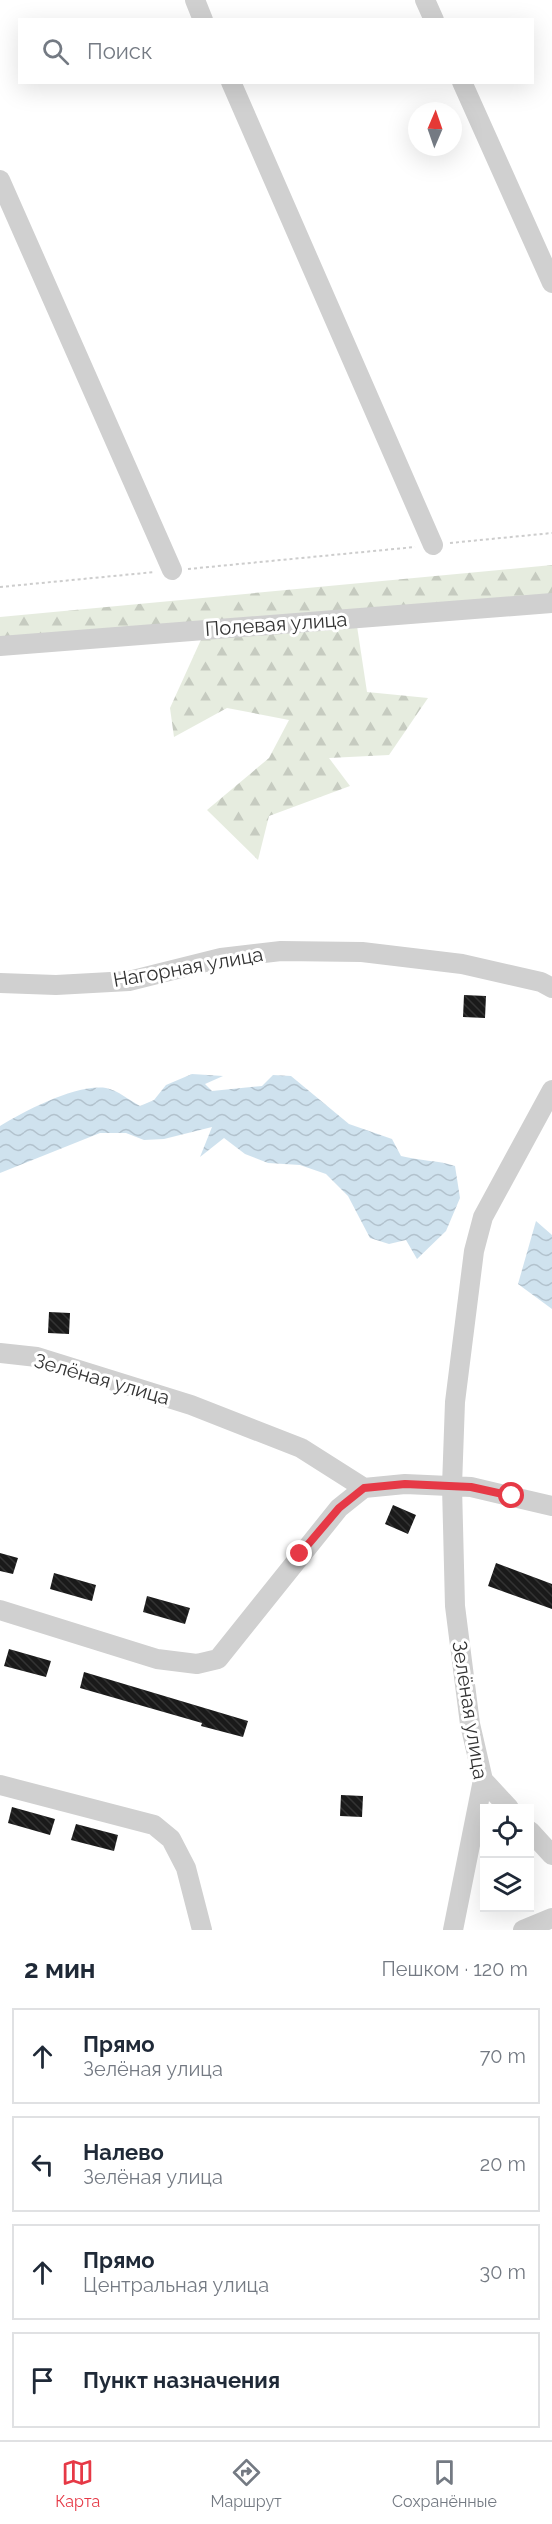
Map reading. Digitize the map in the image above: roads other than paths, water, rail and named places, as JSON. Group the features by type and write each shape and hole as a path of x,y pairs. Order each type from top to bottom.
{"street":[{"path":"195,0 202,18"},
{"path":"425,0 433,18"},
{"path":"232,84 433,545"},
{"path":"463,84 552,283"},
{"path":"0,180 172,570"},
{"name":"Полевая улица","path":"0,646 552,603"},
{"name":"Нагорная улица","path":"0,983 56,986 129,981 221,957 281,951 362,952 462,964 541,982 552,988"},
{"name":"Зелёная улица","path":"453,1930 483,1780 470,1724 455,1606 452,1486 455,1402 474,1251 483,1217 552,1090"},
{"name":"Зелёная улица","path":"0,1353 37,1358 190,1405 301,1448 364,1488"},
{"path":"0,1610 157,1659 197,1664 218,1659 339,1508 364,1488 405,1484 471,1487 552,1506"},
{"path":"483,1780 505,1804"},
{"path":"0,1785 154,1825 171,1839 186,1868 202,1930"},
{"path":"534,1835 552,1855"},
{"path":"523,1930 552,1918"}],"water":[{"path":"192,1074 223,1076 205,1084 212,1091 262,1086 273,1075 291,1076 349,1124 392,1139 401,1156 455,1166 460,1198 446,1231 417,1259 406,1240 389,1244 370,1238 348,1196 326,1174 300,1165 268,1163 245,1154 224,1138 200,1157 212,1127 164,1139 144,1140 126,1133 100,1133 0,1173 0,1126 23,1113 66,1094 94,1088 110,1089 140,1106 154,1100 166,1085"},
{"path":"536,1221 552,1235 552,1309 518,1284"}]}
